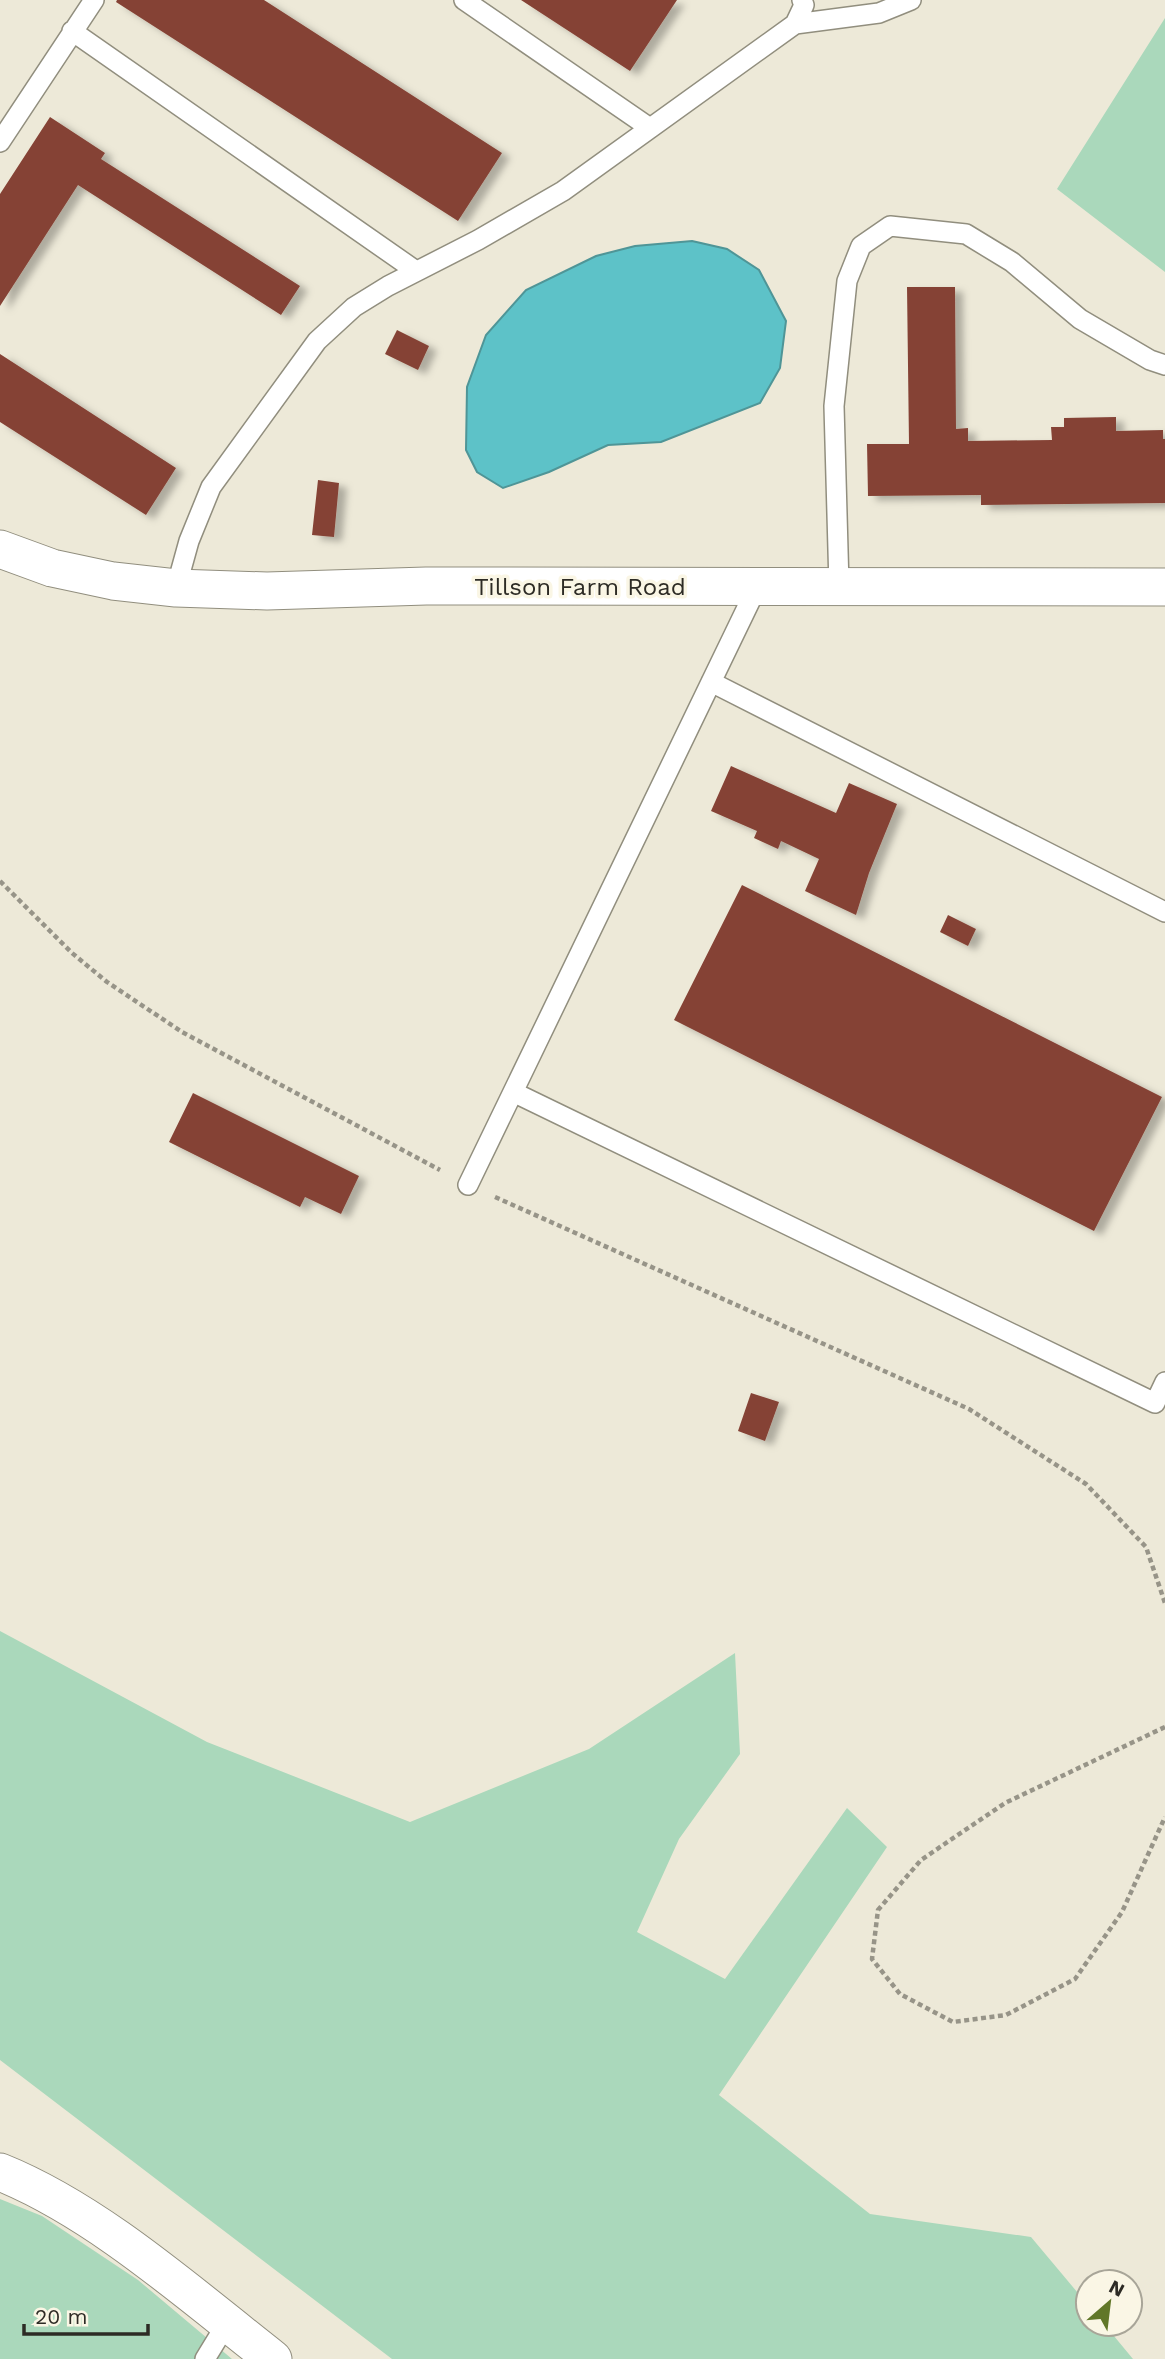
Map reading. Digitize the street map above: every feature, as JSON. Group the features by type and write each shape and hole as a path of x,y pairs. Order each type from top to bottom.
{"street":[{"name":"Tillson Farm Road","path":"0,549 51,568 113,580 176,588 267,591 426,586 1165,587"},
{"path":"0,2172 19,2179 77,2213 146,2260 273,2359"}],"lane":[{"path":"0,142 94,0"},
{"path":"464,0 650,128"},
{"path":"795,24 804,5 802,0"},
{"path":"176,588 189,541 211,487 317,341 354,307 563,191 795,24 879,13 911,0"},
{"path":"72,31 416,271"},
{"path":"839,586 834,406 847,281 861,246 890,226 965,234 1012,262 1080,319 1150,360 1165,365"},
{"path":"468,1185 757,587"},
{"path":"711,682 1165,912"},
{"path":"513,1092 1155,1403 1165,1382"},
{"path":"205,2359 227,2323"}],"path":[{"path":"0,881 72,953 107,982 182,1032 468,1185 969,1409 1086,1484 1146,1548 1165,1602"},
{"path":"1165,1727 1005,1803 921,1860 878,1910 872,1959 900,1994 953,2022 1006,2015 1075,1979 1122,1912 1165,1817"}],"green space":[{"path":"1165,18 1165,272 1057,189"},
{"path":"0,1631 207,1742 410,1822 589,1749 735,1653 740,1754 679,1839 637,1932 725,1979 847,1808 887,1847 719,2095 870,2214 1031,2237 1074,2288 1074,2338 1116,2338 1133,2359 392,2359 0,2060"},
{"path":"0,2199 42,2216 138,2280 232,2359 0,2359"}],"water":[{"path":"692,241 727,249 759,270 786,321 780,368 760,403 661,442 608,445 549,472 503,488 477,472 466,450 467,387 486,335 526,290 596,256 635,246"}],"building":[{"path":"264,0 502,153 458,221 116,2"},
{"path":"521,0 677,0 630,71"},
{"path":"50,117 105,153 101,159 300,286 281,315 78,185 0,306 0,194"},
{"path":"907,287 955,287 956,429 968,428 968,441 1052,440 1051,427 1064,427 1064,418 1116,417 1116,431 1163,430 1165,503 981,505 981,495 868,496 867,444 909,444"},
{"path":"397,330 429,346 418,370 385,354"},
{"path":"0,354 176,468 146,515 0,422"},
{"path":"318,480 339,483 334,537 312,535"},
{"path":"731,766 836,813 849,783 897,804 869,873 856,915 805,891 819,859 781,841 778,849 754,838 757,831 711,811"},
{"path":"742,885 1162,1097 1094,1231 674,1020"},
{"path":"948,915 976,929 968,946 940,932"},
{"path":"193,1093 359,1176 341,1214 305,1197 300,1207 169,1142"},
{"path":"751,1393 779,1402 765,1441 738,1431"}]}
